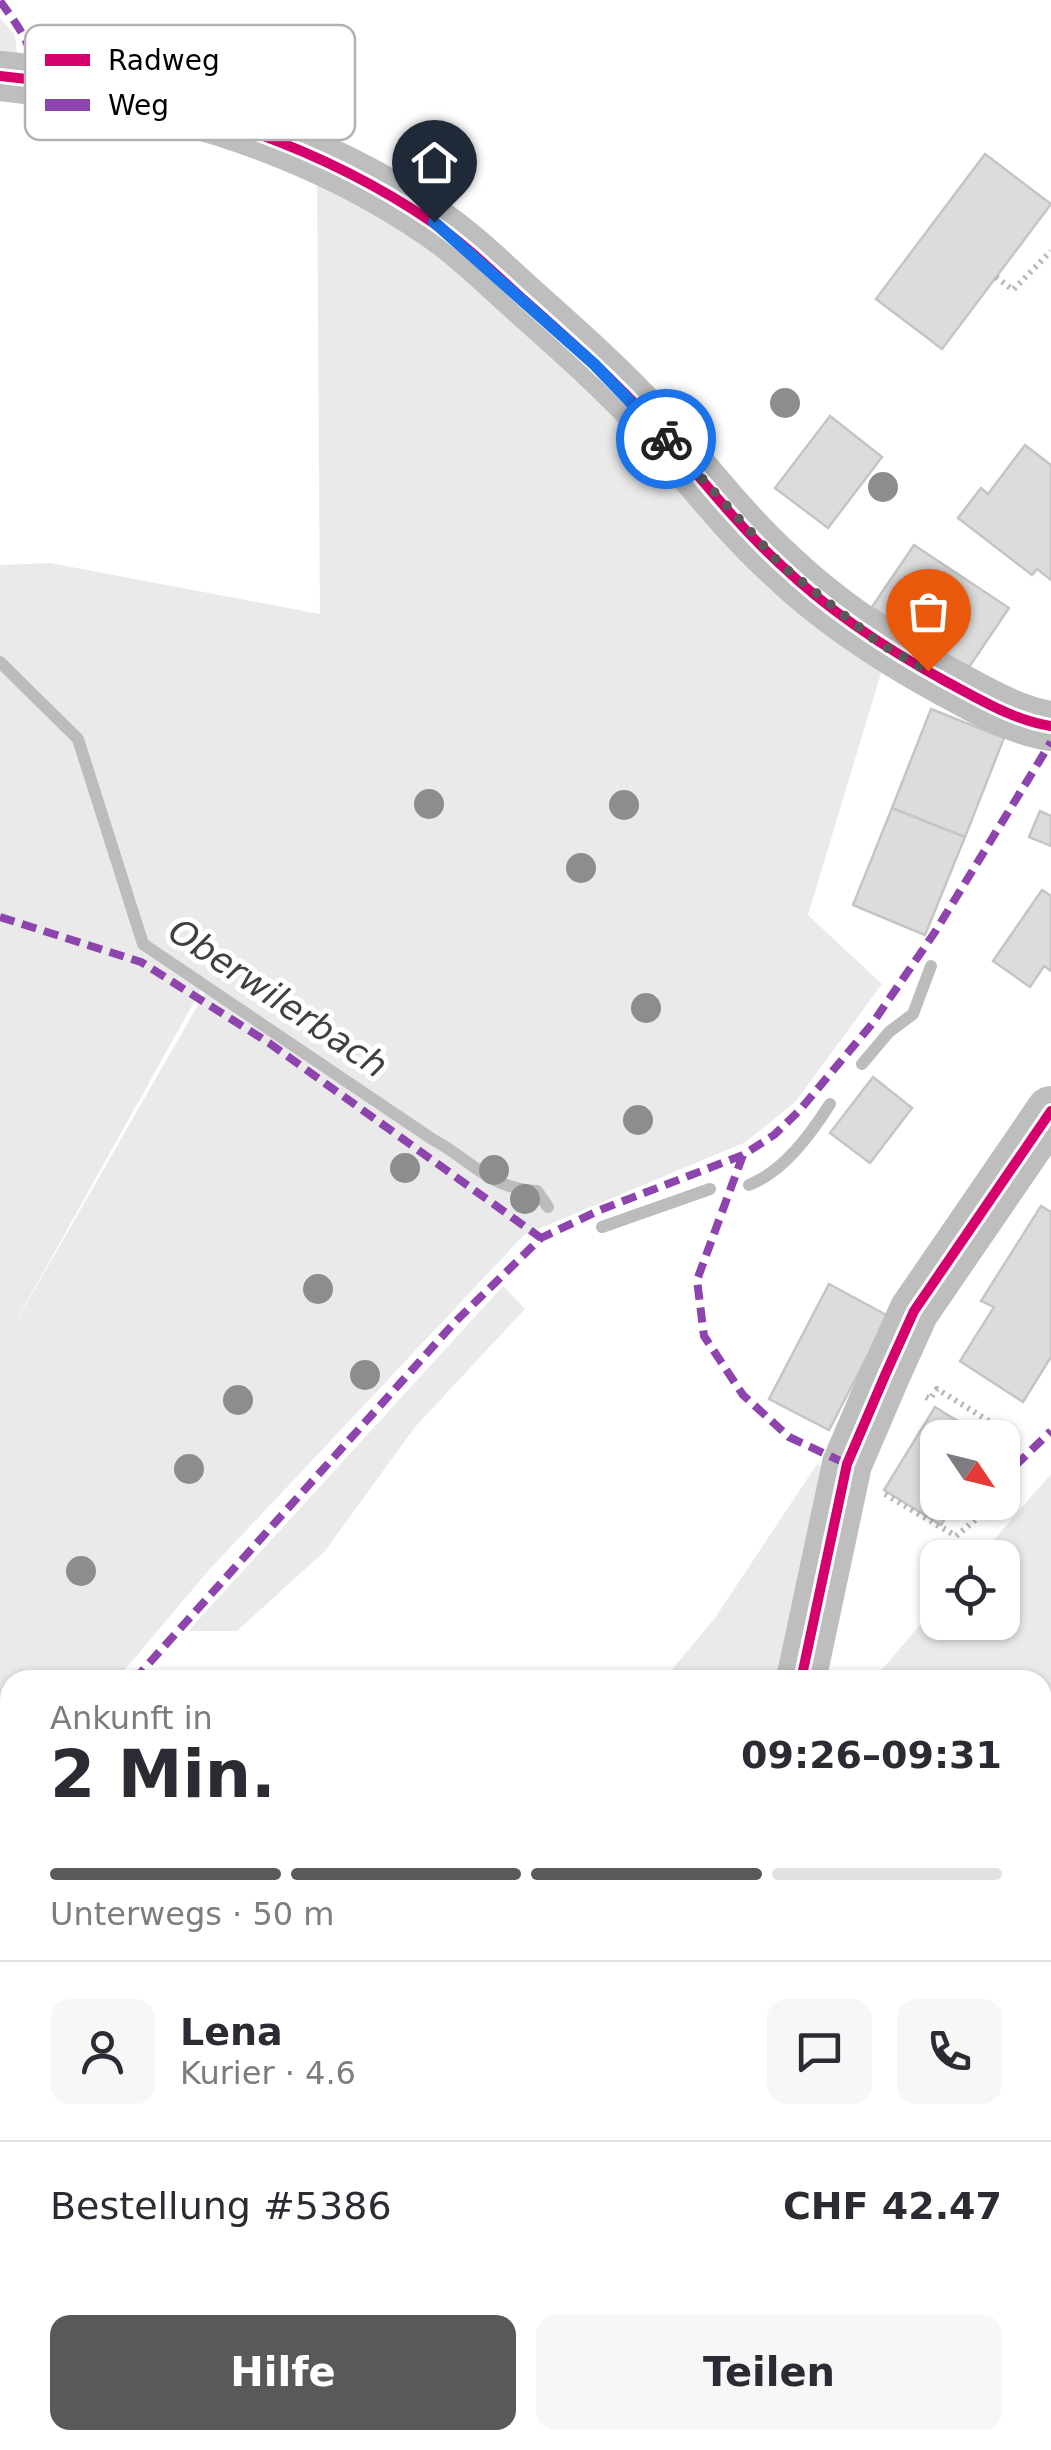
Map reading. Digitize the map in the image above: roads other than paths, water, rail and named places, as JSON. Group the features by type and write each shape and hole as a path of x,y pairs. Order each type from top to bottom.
{"street":[{"path":"0,76 25,80"},
{"path":"265,140 310,156 378,189 434,222 643,412 781,565 879,643 1020,717 1051,726"},
{"path":"802,1670 847,1464 914,1311 1051,1111"}],"waterway":[{"name":"Oberwilerbach","path":"0,662 78,739 143,944 481,1172 506,1185 537,1191 548,1207"},
{"name":"Oberwilerbach","path":"862,1064 889,1032 913,1014 931,966"},
{"name":"Oberwilerbach","path":"749,1185 785,1161 830,1104"},
{"name":"Oberwilerbach","path":"602,1227 710,1189"}]}
